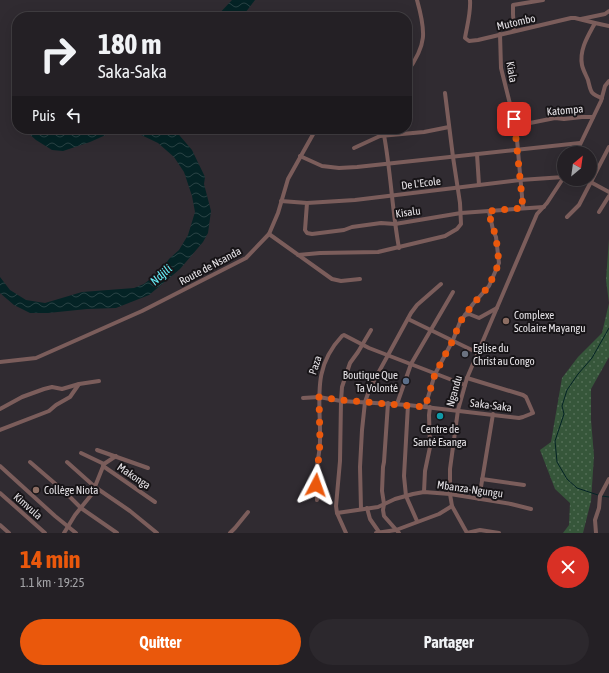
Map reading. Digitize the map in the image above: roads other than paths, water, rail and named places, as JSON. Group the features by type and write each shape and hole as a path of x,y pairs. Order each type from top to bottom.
{"street":[{"path":"412,64 423,44 424,32 417,0"},
{"name":"Mutombo","path":"470,0 471,6 465,38 466,40 478,40 571,18 609,26"},
{"path":"514,31 514,4 543,0"},
{"path":"580,19 609,12"},
{"path":"595,23 584,46 582,66 590,91 595,96 602,98"},
{"name":"Kiala","path":"500,34 501,68 515,126 523,208"},
{"path":"579,146 602,98 605,86 609,81"},
{"path":"298,255 378,252 445,236 460,227 461,213 445,93"},
{"name":"Katompa","path":"515,126 555,118 593,117"},
{"path":"412,133 449,127"},
{"name":"Route de Nsanda","path":"0,362 36,358 142,311 246,258 269,234 288,179 313,134"},
{"path":"354,148 374,138 384,135 397,134"},
{"path":"384,135 390,164 395,224 399,248"},
{"path":"300,156 322,166 339,168 390,164 580,143"},
{"path":"597,170 609,147"},
{"path":"477,154 480,185"},
{"name":"De L'Ecole","path":"281,202 307,203 355,200 520,180 557,177"},
{"path":"597,185 609,192"},
{"name":"Ngandu","path":"467,533 452,506 450,494 450,469 458,410 467,378 506,283 537,214 544,207 558,186"},
{"path":"567,217 579,205 589,186"},
{"path":"599,212 609,196"},
{"name":"Kisalu","path":"307,203 305,230 310,234 344,230 352,227 381,223 395,224 461,213 544,207"},
{"path":"425,407 435,374 453,340 458,326 465,315 489,286 499,263 496,237 488,211"},
{"path":"269,234 336,281 360,279"},
{"path":"361,509 360,467 364,402 370,388 417,305 441,284"},
{"path":"396,404 411,364 453,292"},
{"path":"465,315 469,314 479,318 497,308"},
{"path":"408,319 478,353"},
{"path":"346,533 336,506 340,461 342,387 350,362 371,330"},
{"name":"Paza","path":"318,500 316,485 320,443 319,397 321,372 330,350 342,336 362,344"},
{"path":"362,344 465,385"},
{"name":"Saka-Saka","path":"303,398 319,397 523,417 533,413 526,397 523,395 467,378"},
{"path":"0,409 22,397 44,389 52,387 63,388 99,381"},
{"path":"0,430 49,411 70,397 80,384"},
{"path":"388,404 382,491 384,504 383,510 384,516 397,532"},
{"path":"408,405 404,476 406,496 417,522"},
{"path":"424,492 425,471 430,447 430,407"},
{"path":"480,499 493,414"},
{"path":"97,450 148,468"},
{"name":"Makonga","path":"81,453 104,465 155,502"},
{"path":"64,533 75,515 92,494 104,465 116,456"},
{"path":"30,462 81,508 117,533"},
{"path":"67,462 96,487 157,533"},
{"path":"0,466 68,528 76,533"},
{"path":"482,479 524,485"},
{"path":"596,533 595,520 599,508 600,496 609,479"},
{"name":"Mbanza-Ngungu","path":"338,513 384,504 395,499 424,492 450,494 531,509"},
{"name":"Kimvula","path":"0,493 45,533"},
{"path":"367,508 370,519 377,533 397,532 417,522 439,514 452,506"},
{"path":"230,533 248,512"},
{"path":"0,525 9,533"},
{"path":"467,533 480,530 498,533"}],"water":[{"path":"232,0 255,0 246,12 221,12"},
{"path":"29,134 108,134 63,151 52,150"},
{"name":"Ndjili","path":"139,134 178,134 192,150 205,177 204,184 211,211 208,233 203,242 180,269 149,295 116,308 30,313 14,305 0,293 0,277 10,290 26,300 45,303 82,292 134,288 144,284 154,276 179,250 188,235 195,212 192,196 184,172 174,157 158,143"}],"waterway":[{"path":"598,495 577,488 567,479 557,462 555,441 564,414 562,406 567,390 592,358 609,328"},
{"path":"602,496 609,497"}],"place":[{"name":"Complexe Scolaire Mayangu","path":"506,321"},
{"name":"Eglise du Christ au Congo","path":"465,354"},
{"name":"Boutique Que Ta Volonté","path":"406,381"},
{"name":"Centre de Santé Esanga","path":"440,416"},
{"name":"Collège Niota","path":"36,490"}]}
